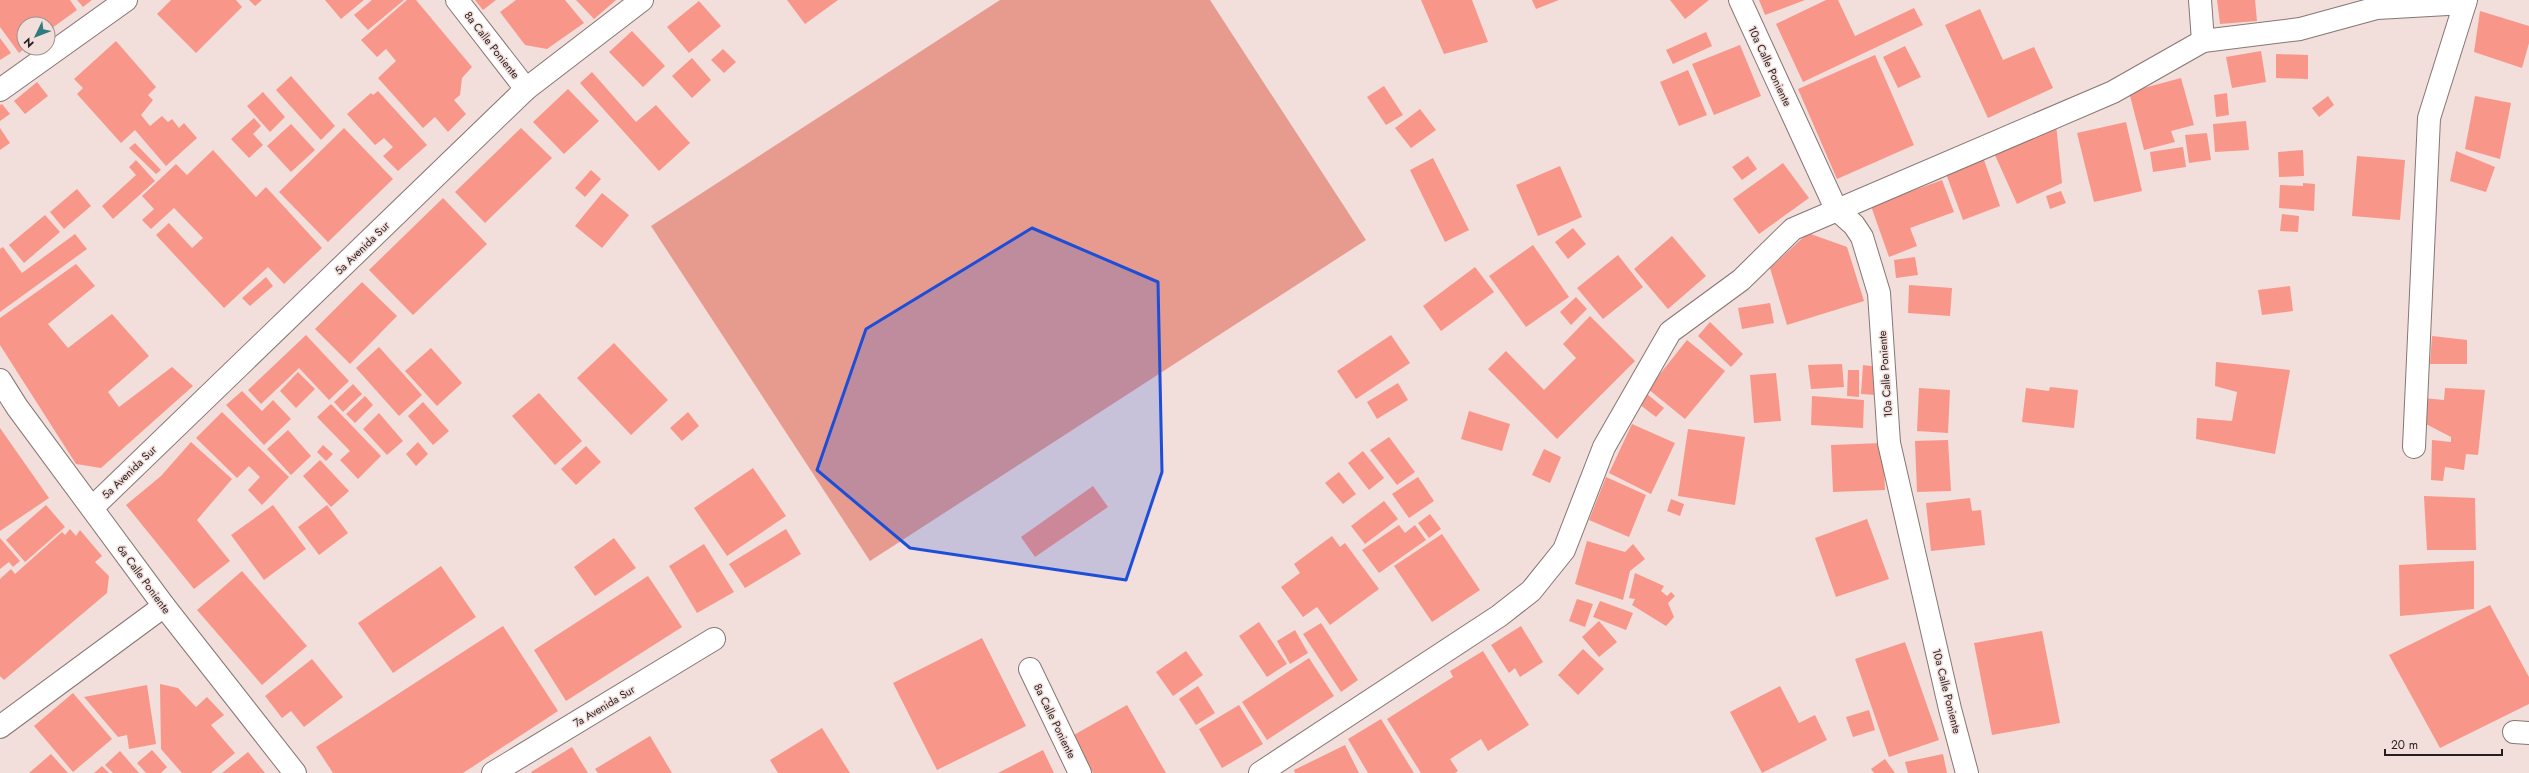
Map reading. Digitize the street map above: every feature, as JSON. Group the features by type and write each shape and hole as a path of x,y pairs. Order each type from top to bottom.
{"street":[{"path":"0,90 126,0"},
{"name":"8a Calle Poniente","path":"457,0 526,89"},
{"name":"5a Avenida Sur","path":"93,507 526,89 642,0"},
{"name":"10a Calle Poniente","path":"1740,0 1836,209 1854,225 1862,237 1879,293 1889,443 1950,709 1967,773"},
{"path":"2200,0 2203,41"},
{"path":"1260,773 1499,616 1531,591 1564,550 1604,448 1670,332 1741,280 1793,229 1836,209 2113,92 2203,41 2300,30 2377,8 2465,2 2429,118 2414,447"},
{"name":"6a Calle Poniente","path":"0,380 17,407 93,507 164,606 295,773"},
{"path":"0,727 164,606"},
{"name":"7a Avenida Sur","path":"493,773 714,639"},
{"name":"8a Calle Poniente","path":"1030,669 1080,773"}],"highlighted area":[{"path":"1032,228 1158,282 1162,472 1126,580 910,548 817,470 866,329"}],"shaded area":[{"path":"1000,0 1210,0 1366,240 870,561 651,226"}],"building":[{"path":"0,0 70,0 77,10 56,25 56,16 16,16 16,49 0,27"},
{"path":"77,0 92,0 83,7"},
{"path":"171,0 236,0 242,7 196,53 157,14"},
{"path":"249,0 262,0 255,6"},
{"path":"325,0 364,0 341,19"},
{"path":"372,0 404,0 368,30 354,15"},
{"path":"407,0 416,0 472,67 462,78 460,95 454,100 466,114 448,132 435,117 423,128 378,78 396,61 386,49 377,57 361,40"},
{"path":"475,0 496,0 483,10"},
{"path":"516,0 565,0 584,23 547,49 525,45 500,12"},
{"path":"576,0 616,0 594,19"},
{"path":"787,0 838,0 805,24"},
{"path":"1421,0 1472,0 1488,42 1444,54"},
{"path":"1532,0 1559,0 1536,9"},
{"path":"1670,0 1709,0 1685,19"},
{"path":"1759,0 1805,0 1765,15"},
{"path":"1826,0 1838,0 1855,36 1914,8 1923,25 1803,82 1776,24"},
{"path":"2217,0 2255,0 2257,21 2220,24"},
{"path":"699,1 721,26 689,53 667,27"},
{"path":"1980,9 2003,60 2034,47 2053,88 1988,118 1945,25"},
{"path":"2480,11 2529,26 2529,43 2522,68 2474,52"},
{"path":"632,31 665,66 643,87 609,52"},
{"path":"1706,32 1712,46 1673,64 1666,50"},
{"path":"0,38 11,53 0,60"},
{"path":"116,41 156,87 148,95 153,100 141,115 150,126 162,116 168,122 172,119 179,128 184,123 197,138 166,166 135,130 121,143 77,94 83,88 74,79"},
{"path":"1740,45 1761,96 1714,115 1692,64"},
{"path":"1905,46 1921,77 1898,88 1883,57"},
{"path":"723,49 736,62 724,73 711,60"},
{"path":"2261,51 2266,82 2232,88 2226,57"},
{"path":"2276,54 2308,55 2308,79 2276,78"},
{"path":"1875,55 1914,145 1837,179 1798,89"},
{"path":"692,58 711,80 692,98 672,76"},
{"path":"1688,70 1707,115 1679,126 1660,82"},
{"path":"592,72 636,122 656,105 690,143 659,171 580,83"},
{"path":"291,76 335,126 321,140 276,90"},
{"path":"2181,78 2194,125 2171,131 2175,142 2144,150 2129,92"},
{"path":"37,82 48,96 25,114 14,101"},
{"path":"1384,86 1403,115 1386,125 1367,97"},
{"path":"568,89 599,121 564,154 533,122"},
{"path":"378,91 427,145 398,171 383,156 393,147 384,138 375,145 347,114 371,93 373,95"},
{"path":"263,92 285,117 270,132 247,106"},
{"path":"2227,93 2229,115 2216,117 2214,95"},
{"path":"2328,96 2334,105 2319,117 2312,108"},
{"path":"2475,96 2511,103 2500,159 2465,149"},
{"path":"2,104 10,114 0,121 0,105"},
{"path":"1420,109 1436,130 1411,148 1395,128"},
{"path":"254,118 261,126 253,134 263,145 249,158 231,139"},
{"path":"2246,121 2249,150 2215,152 2213,124"},
{"path":"2126,122 2142,191 2094,202 2077,133"},
{"path":"291,124 315,150 291,172 267,146"},
{"path":"2056,124 2062,183 2017,204 1994,153"},
{"path":"0,128 10,143 0,150"},
{"path":"344,128 393,179 328,242 279,192"},
{"path":"521,128 552,158 485,223 455,192"},
{"path":"2207,133 2211,160 2189,163 2185,135"},
{"path":"135,143 161,170 156,174 129,148"},
{"path":"2183,147 2186,167 2153,172 2150,152"},
{"path":"213,150 256,197 266,187 322,248 284,284 268,267 224,308 156,235 169,223 192,248 203,238 174,208 151,229 142,220 154,209 142,196 176,164 187,175"},
{"path":"2303,150 2304,176 2279,177 2278,152"},
{"path":"2456,151 2495,167 2486,192 2450,181"},
{"path":"1748,156 1757,169 1742,180 1732,167"},
{"path":"2357,156 2405,160 2400,220 2352,216"},
{"path":"1983,157 2000,206 1963,220 1945,171"},
{"path":"1433,158 1469,230 1445,242 1410,170"},
{"path":"136,160 155,181 113,219 102,206 136,175 129,167"},
{"path":"1783,163 1809,198 1759,234 1733,199"},
{"path":"1560,166 1582,217 1538,236 1516,185"},
{"path":"591,170 601,179 585,197 575,188"},
{"path":"1942,180 1954,212 1910,228 1917,246 1889,257 1871,206"},
{"path":"2303,183 2315,184 2314,211 2279,208 2280,185 2303,186"},
{"path":"77,189 91,206 64,229 50,212"},
{"path":"2061,191 2066,203 2050,209 2046,196"},
{"path":"602,193 629,215 602,248 575,226"},
{"path":"443,198 487,244 413,315 369,270"},
{"path":"2282,214 2299,216 2298,232 2280,231"},
{"path":"45,215 60,232 24,263 9,245"},
{"path":"1573,228 1586,244 1568,259 1555,242"},
{"path":"1808,233 1847,247 1864,301 1787,325 1770,268"},
{"path":"75,234 87,249 0,312 0,249 3,247 22,273"},
{"path":"1672,236 1706,276 1668,309 1634,269"},
{"path":"1533,245 1569,297 1526,327 1489,276"},
{"path":"1618,255 1643,287 1603,319 1577,288"},
{"path":"1915,257 1918,275 1896,278 1894,260"},
{"path":"76,264 95,286 48,324 68,348 112,314 149,356 108,392 119,407 172,367 193,386 101,468 76,464 0,345 0,318"},
{"path":"1475,267 1494,292 1441,331 1423,306"},
{"path":"266,277 273,286 250,306 242,298"},
{"path":"362,282 397,316 350,364 315,329"},
{"path":"1909,285 1952,288 1950,316 1908,313"},
{"path":"2290,286 2293,311 2262,315 2258,290"},
{"path":"1576,297 1587,309 1571,325 1560,312"},
{"path":"1770,303 1774,323 1742,329 1738,308"},
{"path":"1590,316 1635,361 1557,439 1488,369 1506,351 1544,390 1576,358 1563,344"},
{"path":"1710,322 1743,354 1731,367 1698,336"},
{"path":"306,335 349,381 329,400 299,368 261,404 248,390"},
{"path":"1391,335 1410,363 1356,399 1337,371"},
{"path":"2432,336 2467,340 2467,364 2430,364"},
{"path":"1687,340 1725,371 1685,419 1648,389"},
{"path":"614,343 668,400 631,435 577,378"},
{"path":"379,347 422,395 399,416 356,368"},
{"path":"431,348 462,383 437,406 405,371"},
{"path":"2216,362 2290,370 2275,454 2196,439 2197,418 2232,421 2237,392 2215,386"},
{"path":"1842,364 1844,387 1811,389 1808,365"},
{"path":"1863,365 1878,367 1876,395 1861,394"},
{"path":"1848,370 1859,370 1859,397 1847,396"},
{"path":"298,372 315,389 296,408 280,391"},
{"path":"1776,373 1781,421 1754,423 1750,375"},
{"path":"1398,383 1408,400 1377,419 1367,402"},
{"path":"353,384 362,394 343,412 334,402"},
{"path":"2050,387 2078,390 2074,428 2022,422 2026,388 2049,391"},
{"path":"1919,388 1950,390 1948,433 1917,431"},
{"path":"2445,388 2485,390 2478,455 2466,454 2464,470 2445,467 2443,481 2431,480 2432,440 2451,442 2451,437 2422,422 2423,398 2444,400"},
{"path":"242,391 262,411 273,400 291,419 264,445 226,405"},
{"path":"539,393 582,441 555,465 512,416"},
{"path":"1647,394 1664,408 1656,417 1639,404"},
{"path":"365,396 373,405 355,423 346,414"},
{"path":"1812,396 1864,400 1863,428 1811,425"},
{"path":"423,402 449,431 433,445 408,416"},
{"path":"331,404 381,456 358,479 340,460 350,451 317,417"},
{"path":"1469,411 1510,424 1502,451 1461,439"},
{"path":"222,412 289,477 262,505 248,490 260,477 249,466 237,478 196,438"},
{"path":"688,412 699,426 682,441 670,428"},
{"path":"379,413 403,441 387,455 363,429"},
{"path":"1632,424 1675,443 1651,494 1609,473"},
{"path":"0,428 49,498 0,531"},
{"path":"1688,429 1745,437 1735,505 1678,496"},
{"path":"288,430 311,456 291,475 267,449"},
{"path":"1389,437 1415,472 1397,485 1370,450"},
{"path":"1948,440 1951,491 1917,492 1915,441"},
{"path":"191,442 232,479 197,520 230,561 194,589 126,505 161,476"},
{"path":"418,442 428,454 416,466 406,454"},
{"path":"1883,443 1885,490 1833,492 1831,445"},
{"path":"323,445 333,454 326,461 317,452"},
{"path":"586,446 601,462 576,485 561,469"},
{"path":"1544,449 1561,457 1550,483 1532,475"},
{"path":"1363,451 1384,478 1369,490 1348,463"},
{"path":"320,460 349,491 331,507 303,476"},
{"path":"753,468 786,516 727,556 694,508"},
{"path":"1339,472 1356,494 1343,504 1325,483"},
{"path":"1418,477 1434,501 1409,518 1392,494"},
{"path":"1606,477 1646,495 1629,537 1589,520"},
{"path":"1093,486 1108,507 1035,557 1021,537"},
{"path":"2424,496 2475,498 2476,550 2427,550"},
{"path":"1970,498 1972,511 1981,510 1985,545 1931,551 1926,503"},
{"path":"1671,499 1684,504 1680,516 1667,511"},
{"path":"1384,501 1398,519 1365,544 1351,526"},
{"path":"46,505 65,527 25,562 6,540"},
{"path":"273,505 306,549 264,580 231,535"},
{"path":"327,505 348,533 319,555 298,527"},
{"path":"1430,514 1441,529 1429,538 1418,523"},
{"path":"1867,519 1889,579 1836,597 1815,538"},
{"path":"1399,525 1405,533 1415,525 1426,540 1379,573 1362,550"},
{"path":"70,529 76,536 80,530 102,556 95,562 109,576 107,593 4,680 0,676 0,579 11,569 15,574 62,532 65,535"},
{"path":"786,529 801,554 745,588 729,564"},
{"path":"1442,534 1480,590 1432,622 1394,566"},
{"path":"1332,536 1340,547 1345,543 1379,589 1330,625 1317,607 1303,617 1281,587 1300,573 1294,564"},
{"path":"0,538 20,561 13,567 9,562 0,569"},
{"path":"614,538 636,568 595,596 574,567"},
{"path":"1587,541 1625,552 1633,544 1645,559 1630,571 1623,600 1575,584"},
{"path":"704,544 734,592 697,613 669,566"},
{"path":"2474,561 2474,609 2400,616 2399,565"},
{"path":"441,566 476,617 393,673 358,623"},
{"path":"242,571 307,646 262,685 197,610"},
{"path":"1635,573 1664,586 1661,591 1667,596 1671,592 1675,596 1668,603 1674,617 1666,626 1632,605 1635,599 1629,598"},
{"path":"648,576 682,627 566,701 534,650"},
{"path":"1577,599 1593,604 1585,627 1569,621"},
{"path":"1600,601 1633,613 1626,630 1593,617"},
{"path":"2490,605 2529,677 2529,704 2440,748 2389,655"},
{"path":"1599,621 1617,642 1599,657 1582,637"},
{"path":"1259,622 1287,664 1267,677 1239,636"},
{"path":"1321,623 1358,680 1341,692 1303,634"},
{"path":"503,626 558,711 463,773 333,773 316,747"},
{"path":"1521,626 1543,662 1520,677 1515,668 1509,673 1491,645"},
{"path":"1295,630 1308,653 1290,664 1277,641"},
{"path":"2042,631 2060,723 1992,735 1974,643"},
{"path":"982,638 1026,726 937,770 893,683"},
{"path":"1905,642 1939,740 1889,757 1855,659"},
{"path":"1583,649 1604,669 1578,695 1558,675"},
{"path":"1186,651 1203,675 1173,696 1156,672"},
{"path":"1483,651 1529,725 1488,751 1481,739 1450,759 1458,771 1455,773 1421,773 1387,719 1453,677 1450,671"},
{"path":"1309,658 1334,696 1267,740 1242,702"},
{"path":"312,659 343,697 304,727 291,711 282,718 265,696"},
{"path":"160,684 178,688 196,707 207,697 224,715 211,725 235,753 211,773 182,773 161,749"},
{"path":"147,685 156,744 129,749 127,735 118,737 84,697"},
{"path":"1198,686 1215,713 1196,725 1179,699"},
{"path":"1780,686 1799,723 1815,715 1827,740 1762,773 1730,712"},
{"path":"73,693 112,739 73,772 34,726"},
{"path":"1127,705 1166,773 1093,773 1072,736"},
{"path":"1239,705 1263,744 1222,768 1199,729"},
{"path":"1869,710 1875,730 1853,737 1846,717"},
{"path":"1381,719 1414,773 1368,773 1348,739"},
{"path":"822,728 850,773 778,773 770,760"},
{"path":"650,736 672,773 598,773 595,769"},
{"path":"1345,745 1359,773 1295,773 1294,770"},
{"path":"572,747 588,773 531,772"},
{"path":"152,750 167,767 161,773 146,773 137,763"},
{"path":"1043,750 1054,773 998,773"},
{"path":"120,751 139,773 113,773 105,765"},
{"path":"248,752 265,773 222,773"},
{"path":"51,754 68,773 29,773"},
{"path":"1943,754 1947,773 1908,773 1905,762"},
{"path":"1885,759 1895,773 1874,773 1871,769"},
{"path":"102,766 109,773 94,773"}]}
